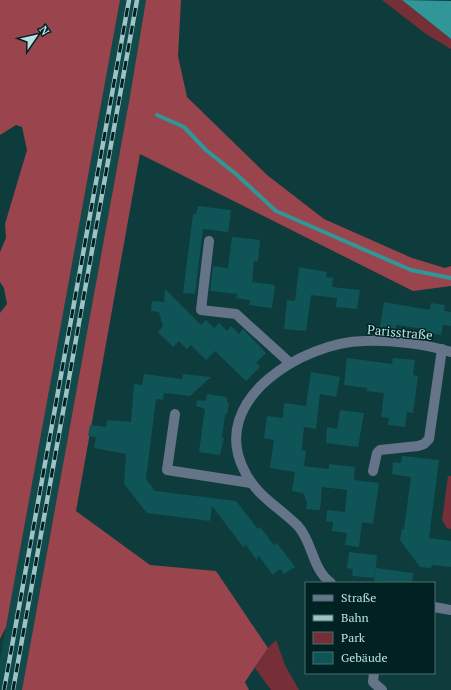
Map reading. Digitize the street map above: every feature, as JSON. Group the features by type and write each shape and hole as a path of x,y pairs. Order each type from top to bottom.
{"street":[{"path":"209,241 201,310 236,314 290,363"},
{"name":"Parisstraße","path":"330,582 317,565 299,527 268,501 251,483 238,455 236,433 239,417 244,406 266,379 290,363 322,349 364,341 447,351"},
{"path":"372,471 377,453 380,450 418,446 424,444 429,439 447,351"},
{"path":"175,414 167,470 251,483"},
{"path":"435,607 451,610"},
{"path":"374,674 373,682 382,690"}],"shaded area":[{"path":"0,0 120,0 6,627 0,639 0,313 7,304 4,288 0,282 0,252 6,238 5,224 27,150 22,127 16,125 0,135"},
{"path":"120,0 146,0 130,96 22,690 0,690 0,659"},
{"path":"146,0 181,0 178,56 187,97 267,175 324,219 412,258 445,268 451,266 451,286 413,291 140,154 76,511 150,565 216,571 268,648 245,682 249,690 22,690 130,96"},
{"path":"402,0 451,1 451,39"}],"green space":[{"path":"382,0 402,0 451,39 451,49 426,34"},
{"path":"448,476 451,476 451,529 447,528 442,520"},
{"path":"276,640 285,665 299,690 271,690 255,668 268,648"}],"building":[{"path":"198,206 231,210 228,232 203,229 195,294 183,293 193,214 196,214"},
{"path":"232,237 260,240 258,261 254,261 252,282 275,285 272,308 249,305 250,300 236,298 237,294 210,291 213,266 228,268"},
{"path":"299,267 327,272 326,277 333,278 332,287 360,290 357,309 336,307 337,298 311,295 306,331 284,329 287,300 295,301"},
{"path":"165,289 201,325 206,320 214,328 219,323 227,331 231,326 239,334 243,329 266,353 256,363 260,367 246,381 215,351 206,360 191,345 187,349 179,341 173,347 158,332 163,326 159,312 151,311 152,301 164,302"},
{"path":"384,302 430,310 431,303 445,305 444,311 451,312 451,326 443,325 441,335 422,332 423,329 396,325 396,329 380,327"},
{"path":"347,358 392,364 393,358 415,360 413,375 418,376 413,413 407,412 405,427 388,425 389,418 381,417 384,393 367,391 367,388 344,385"},
{"path":"311,372 340,377 336,397 320,394 316,429 304,427 302,450 306,451 304,466 329,469 329,464 355,467 354,480 379,483 373,524 362,522 359,547 345,545 347,533 332,531 333,522 326,521 327,510 345,512 347,490 322,487 320,510 306,509 307,502 303,493 292,491 295,472 270,468 274,440 264,438 267,416 283,418 284,403 306,406"},
{"path":"144,374 182,379 183,374 211,377 190,396 164,393 163,400 156,399 146,479 155,491 236,501 258,529 260,527 274,545 277,543 295,567 284,574 280,569 273,575 258,555 257,560 245,544 244,548 212,506 210,521 147,513 124,484 126,454 94,448 96,437 88,436 90,425 106,427 107,420 131,422 134,384 142,385"},
{"path":"207,394 227,397 227,403 229,403 227,414 225,414 222,438 224,438 220,455 199,452 205,409 196,406 197,400 206,401"},
{"path":"340,410 364,413 358,447 326,443 327,427 337,429"},
{"path":"402,456 439,460 429,538 451,541 451,567 432,565 431,568 420,567 400,540 402,529 404,529 411,477 392,474 393,462 401,463"},
{"path":"349,552 377,555 375,578 352,576 353,569 347,568"},
{"path":"376,568 413,573 412,582 374,581"}],"waterway":[{"path":"157,115 184,127 206,150 236,174 276,211 411,270 451,278"}],"railway":[{"path":"4,690 129,0"},
{"path":"13,690 137,0"}]}
